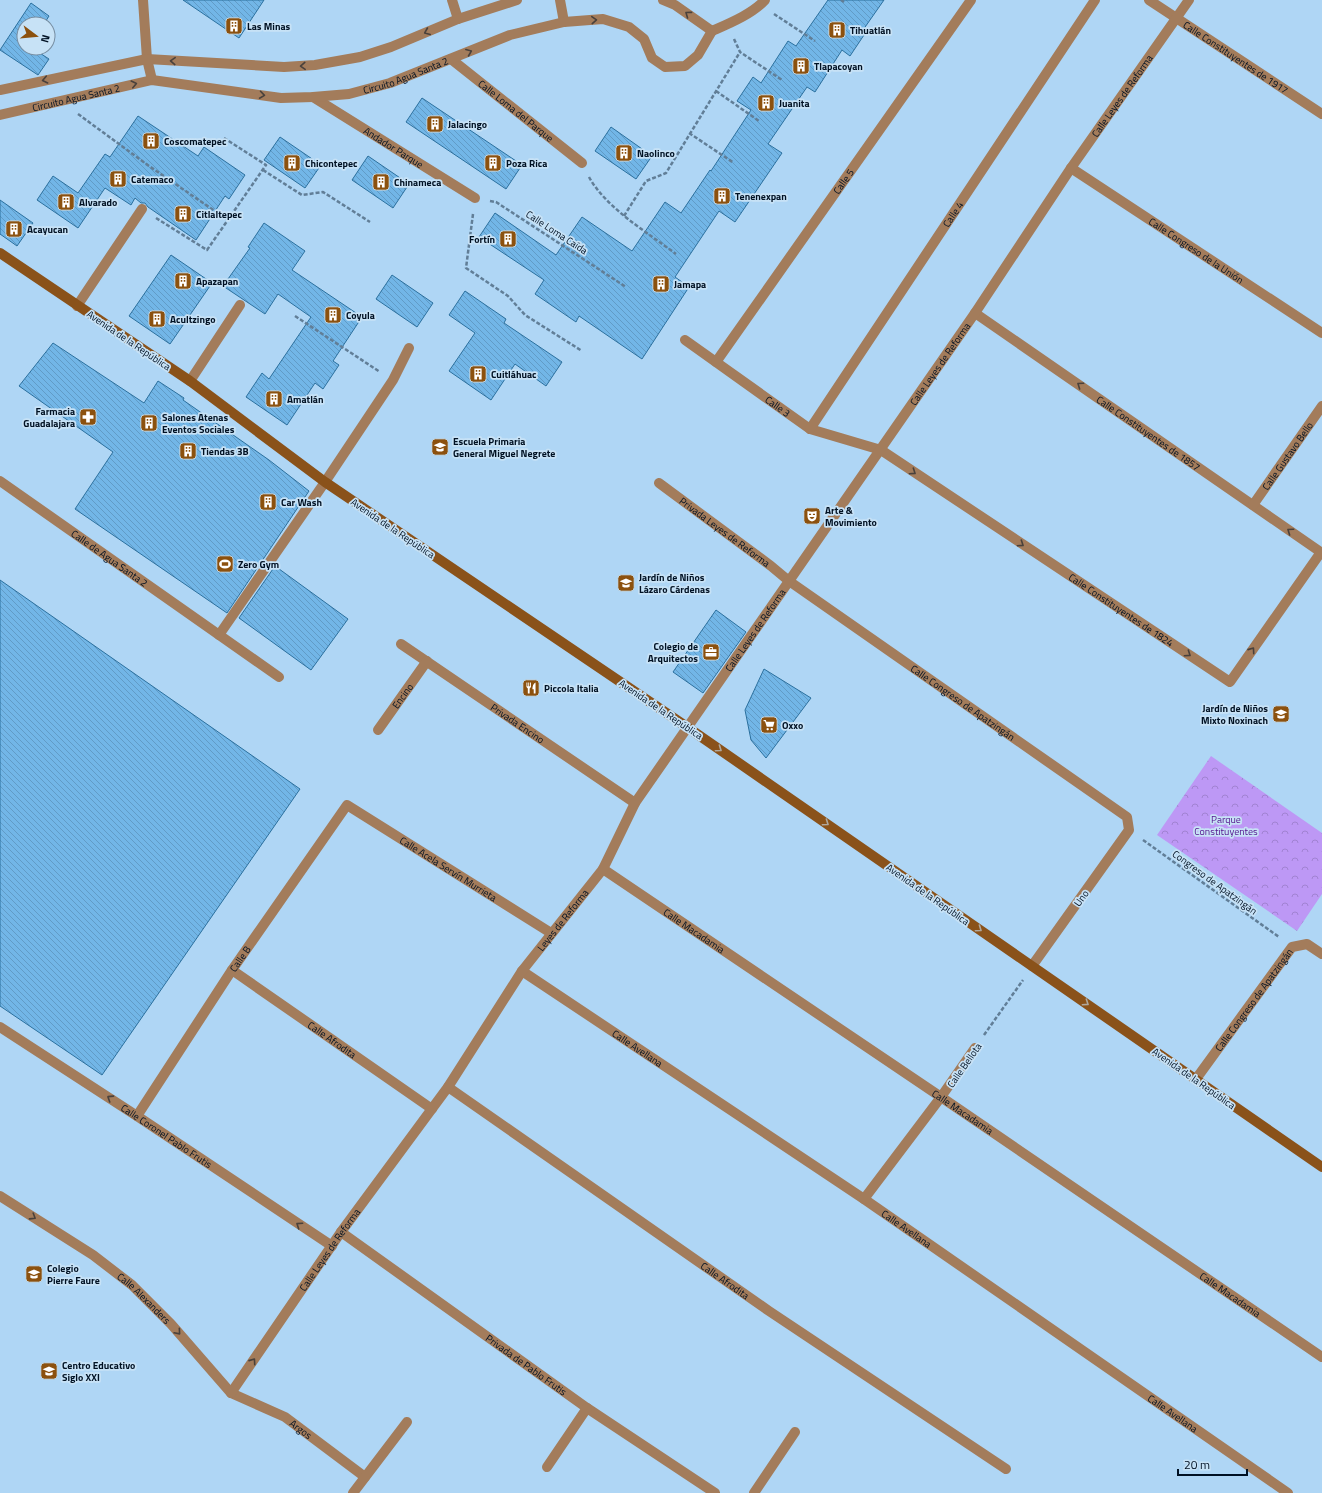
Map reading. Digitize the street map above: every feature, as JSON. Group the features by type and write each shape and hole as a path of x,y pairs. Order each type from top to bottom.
{"main road":[{"name":"Avenida de la República","path":"0,253 190,381 325,482 687,726 1322,1167"}],"street":[{"path":"143,0 147,59 152,80"},
{"path":"452,0 458,19"},
{"path":"0,90 147,59 284,67 315,65 360,58 391,47 458,19 516,0"},
{"path":"560,0 564,22"},
{"path":"663,0 676,5 712,31 728,24 763,2"},
{"name":"Calle 5","path":"716,362 971,0"},
{"name":"Calle 4","path":"810,428 1095,0"},
{"name":"Calle Constituyentes de 1917","path":"1149,0 1322,114"},
{"name":"Calle Leyes de Reforma","path":"687,726 975,313 1071,168 1189,0"},
{"name":"Circuito Agua Santa 2","path":"0,115 152,80 281,98 349,94 390,82 510,35 564,22 603,19 628,27 644,39 652,58 666,67 685,66 698,55 712,31"},
{"name":"Calle Loma del Parque","path":"451,59 582,163"},
{"name":"Andador Parque","path":"313,97 475,198"},
{"name":"Calle Congreso de la Unión","path":"1071,168 1322,333"},
{"path":"77,306 142,209"},
{"path":"190,381 240,305"},
{"name":"Calle Constituyentes de 1857","path":"975,313 1321,552"},
{"name":"Calle 3","path":"685,340 810,428 880,450"},
{"path":"219,635 325,482 393,380 409,348"},
{"name":"Calle Gustavo Bello","path":"1253,505 1322,406"},
{"name":"Calle Constituyentes de 1824","path":"880,450 1230,682 1321,552"},
{"name":"Calle de Agua Santa 2","path":"0,481 279,678"},
{"name":"Privada Leyes de Reforma","path":"660,483 789,581"},
{"name":"Calle Congreso de Apatzingán","path":"789,581 1127,817 1129,830"},
{"name":"Privada Encino","path":"401,644 635,803"},
{"name":"Encino","path":"378,730 427,661"},
{"name":"Leyes de Reforma","path":"432,1109 448,1087 522,971 603,869 635,803 687,726"},
{"name":"Calle Acela Servín Murrieta","path":"347,805 551,933"},
{"name":"Calle B","path":"137,1116 232,970 347,805"},
{"name":"Uno","path":"1032,966 1129,830"},
{"name":"Calle Macadamia","path":"603,869 1322,1357"},
{"name":"Calle Congreso de Apatzingán","path":"1196,1079 1292,947 1307,944 1322,954"},
{"name":"Calle Afrodita","path":"232,970 432,1109"},
{"name":"Calle Avellana","path":"522,971 864,1200 1288,1493"},
{"name":"Calle Coronel Pablo Frutis","path":"0,1027 332,1246"},
{"name":"Calle Bellota","path":"864,1200 941,1097 975,1048"},
{"name":"Calle Afrodita","path":"448,1087 769,1311 1006,1469"},
{"name":"Calle Leyes de Reforma","path":"230,1393 341,1232 432,1109"},
{"name":"Calle Alexanders","path":"0,1196 93,1255 132,1285 171,1324 230,1393"},
{"name":"Privada de Pablo Frutis","path":"341,1232 587,1408 715,1493"},
{"name":"Argos","path":"230,1393 285,1417 365,1477"},
{"path":"547,1467 587,1408"},
{"path":"353,1493 407,1422"},
{"path":"754,1493 794,1432"}],"path":[{"path":"763,2 814,41"},
{"path":"728,24 740,52 782,80"},
{"path":"624,216 646,181 666,173 689,133 740,52"},
{"path":"716,91 759,121"},
{"path":"60,101 149,166 228,220"},
{"path":"689,133 734,163"},
{"path":"142,209 207,250 266,165 224,138"},
{"path":"582,163 594,186 624,216 676,254"},
{"path":"263,170 302,195 323,192 370,222"},
{"path":"475,198 466,268 508,296 525,315 582,351"},
{"name":"Calle Loma Caída","path":"475,198 496,202 626,287"},
{"path":"295,316 393,380"},
{"name":"Congreso de Apatzingán","path":"1129,830 1292,947"},
{"name":"Calle Bellota","path":"975,1048 1032,966"}],"green space":[{"name":"Parque Constituyentes","path":"1211,756 1322,833 1322,894 1297,931 1157,835"}],"building":[{"name":"Las Minas","path":"183,0 264,0 239,38"},
{"path":"828,0 884,0 863,30 866,32 850,56 842,50 815,92 807,87 768,144 782,153 735,222 719,211 675,277 689,287 642,359 579,316 576,322 535,294 544,280 479,237 495,213 556,255 582,217 632,251 665,202 681,213 710,170 711,171 751,110 737,101 753,77 761,83 788,41 796,46"},
{"path":"31,3 49,16 22,16"},
{"path":"16,26 16,56 44,56 49,59 38,75 0,50"},
{"path":"422,98 522,165 506,189 406,122"},
{"path":"138,116 198,156 204,147 245,175 229,199 225,196 196,240 148,207 145,203 141,203 135,198 131,205 105,188 78,228 37,200 53,176 78,193 105,154 110,157"},
{"name":"Naolinco","path":"611,127 652,156 636,179 595,151"},
{"name":"Chicontepec","path":"280,137 321,165 305,188 264,160"},
{"name":"Chinameca","path":"368,156 409,184 393,208 352,180"},
{"name":"Acayucan","path":"0,200 33,223 17,246 0,234"},
{"path":"264,223 305,251 292,270 362,317 333,361 339,365 323,389 315,383 287,425 246,397 262,373 269,379 311,317 278,294 265,314 223,286 250,248 248,247"},
{"path":"171,255 212,283 170,344 129,316"},
{"path":"392,275 433,303 417,327 376,299"},
{"path":"465,291 506,319 504,323 562,362 546,386 515,364 491,400 449,371 475,333 449,315"},
{"path":"53,343 144,403 158,381 184,398 183,400 269,460 309,491 227,613 75,509 113,452 19,386"},
{"path":"275,566 348,619 311,670 239,618"},
{"path":"0,580 300,789 102,1075 0,1006"},
{"name":"Colegio de Arquitectos","path":"716,610 746,632 703,693 673,672"},
{"name":"Oxxo","path":"764,669 811,698 766,758 751,740 745,710"}],"place":[{"name":"Las Minas","path":"234,26"},
{"name":"Tihuatlán","path":"837,30"},
{"name":"Tlapacoyan","path":"801,66"},
{"name":"Juanita","path":"766,103"},
{"name":"Jalacingo","path":"435,124"},
{"name":"Coscomatepec","path":"151,141"},
{"name":"Naolinco","path":"624,153"},
{"name":"Chicontepec","path":"292,163"},
{"name":"Poza Rica","path":"493,163"},
{"name":"Catemaco","path":"118,179"},
{"name":"Chinameca","path":"381,182"},
{"name":"Tenenexpan","path":"722,196"},
{"name":"Alvarado","path":"66,202"},
{"name":"Citlaltepec","path":"183,214"},
{"name":"Acayucan","path":"14,229"},
{"name":"Fortín","path":"508,239"},
{"name":"Apazapan","path":"183,281"},
{"name":"Jamapa","path":"661,284"},
{"name":"Coyula","path":"333,315"},
{"name":"Acultzingo","path":"157,319"},
{"name":"Cuitláhuac","path":"478,374"},
{"name":"Amatlán","path":"274,399"},
{"name":"Farmacia Guadalajara","path":"88,417"},
{"name":"Salones Atenas Eventos Sociales","path":"149,423"},
{"name":"Escuela Primaria General Miguel Negrete","path":"440,447"},
{"name":"Tiendas 3B","path":"188,451"},
{"name":"Car Wash","path":"268,502"},
{"name":"Arte & Movimiento","path":"812,516"},
{"name":"Zero Gym","path":"225,564"},
{"name":"Jardín de Niños Lázaro Cárdenas","path":"626,583"},
{"name":"Colegio de Arquitectos","path":"711,652"},
{"name":"Piccola Italia","path":"531,688"},
{"name":"Jardín de Niños Mixto Noxinach","path":"1281,714"},
{"name":"Oxxo","path":"769,725"},
{"name":"Colegio Pierre Faure","path":"34,1274"},
{"name":"Centro Educativo Siglo XXI","path":"49,1371"}]}
